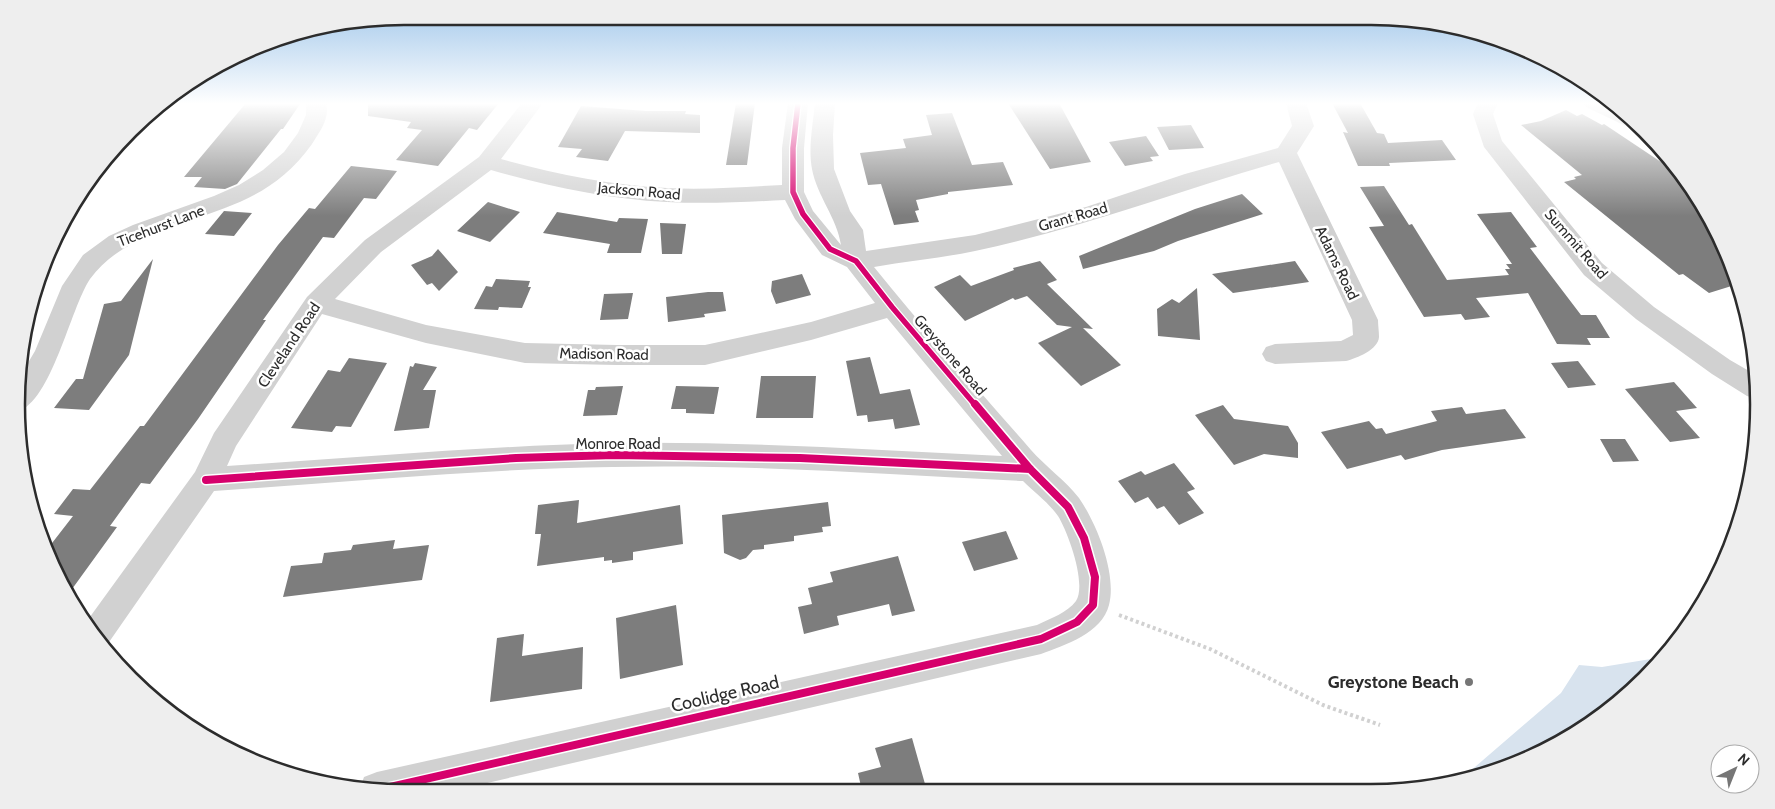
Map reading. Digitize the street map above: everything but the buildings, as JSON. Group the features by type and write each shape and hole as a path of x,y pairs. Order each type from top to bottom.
{"street":[{"name":"Ticehurst Lane","path":"26,391 50,345 72,288 87,264 116,242 216,204 250,188 277,169 300,148 304,141"},
{"name":"Cleveland Road","path":"99,631 206,480 224,441 316,303 373,246 487,162 504,141"},
{"name":"Greystone Road","path":"794,141 793,192 803,214 830,249 856,262 1030,469 1068,507 1084,538 1094,577 1085,614"},
{"name":"Greystone Road","path":"822,141 823,169 839,210 851,230 856,262"},
{"path":"1286,153 1294,141"},
{"name":"Summit Road","path":"1492,141 1515,173 1593,268 1645,313 1721,367 1749,384"},
{"name":"Grant Road","path":"856,262 975,243 1037,228 1092,213 1193,179 1286,153"},
{"name":"Adams Road","path":"1275,354 1346,351 1366,339 1365,320 1286,153"},
{"name":"Jackson Road","path":"487,162 534,176 625,191 668,195 793,192"},
{"name":"Madison Road","path":"316,303 426,334 525,353 617,355 705,354 810,331 892,307"},
{"name":"Monroe Road","path":"206,480 516,458 614,455 800,458 1030,469"},
{"name":"Coolidge Road","path":"403,784 1041,639 1085,614"}],"path":[{"path":"1085,614 1210,649 1323,705 1380,726"}],"shaded area":[{"path":"1652,659 1602,706 1560,733 1516,755 1471,770 1561,693 1579,665 1602,667"}],"cycle path":[{"path":"403,784 1041,639 1077,622 1093,605 1095,577 1084,538 1068,507 1030,469 892,307 856,261 830,249 803,214 793,192 794,141"},
{"path":"206,480 516,458 614,455 800,458 1030,469"}],"place":[{"name":"Greystone Beach","path":"1469,682"}]}
